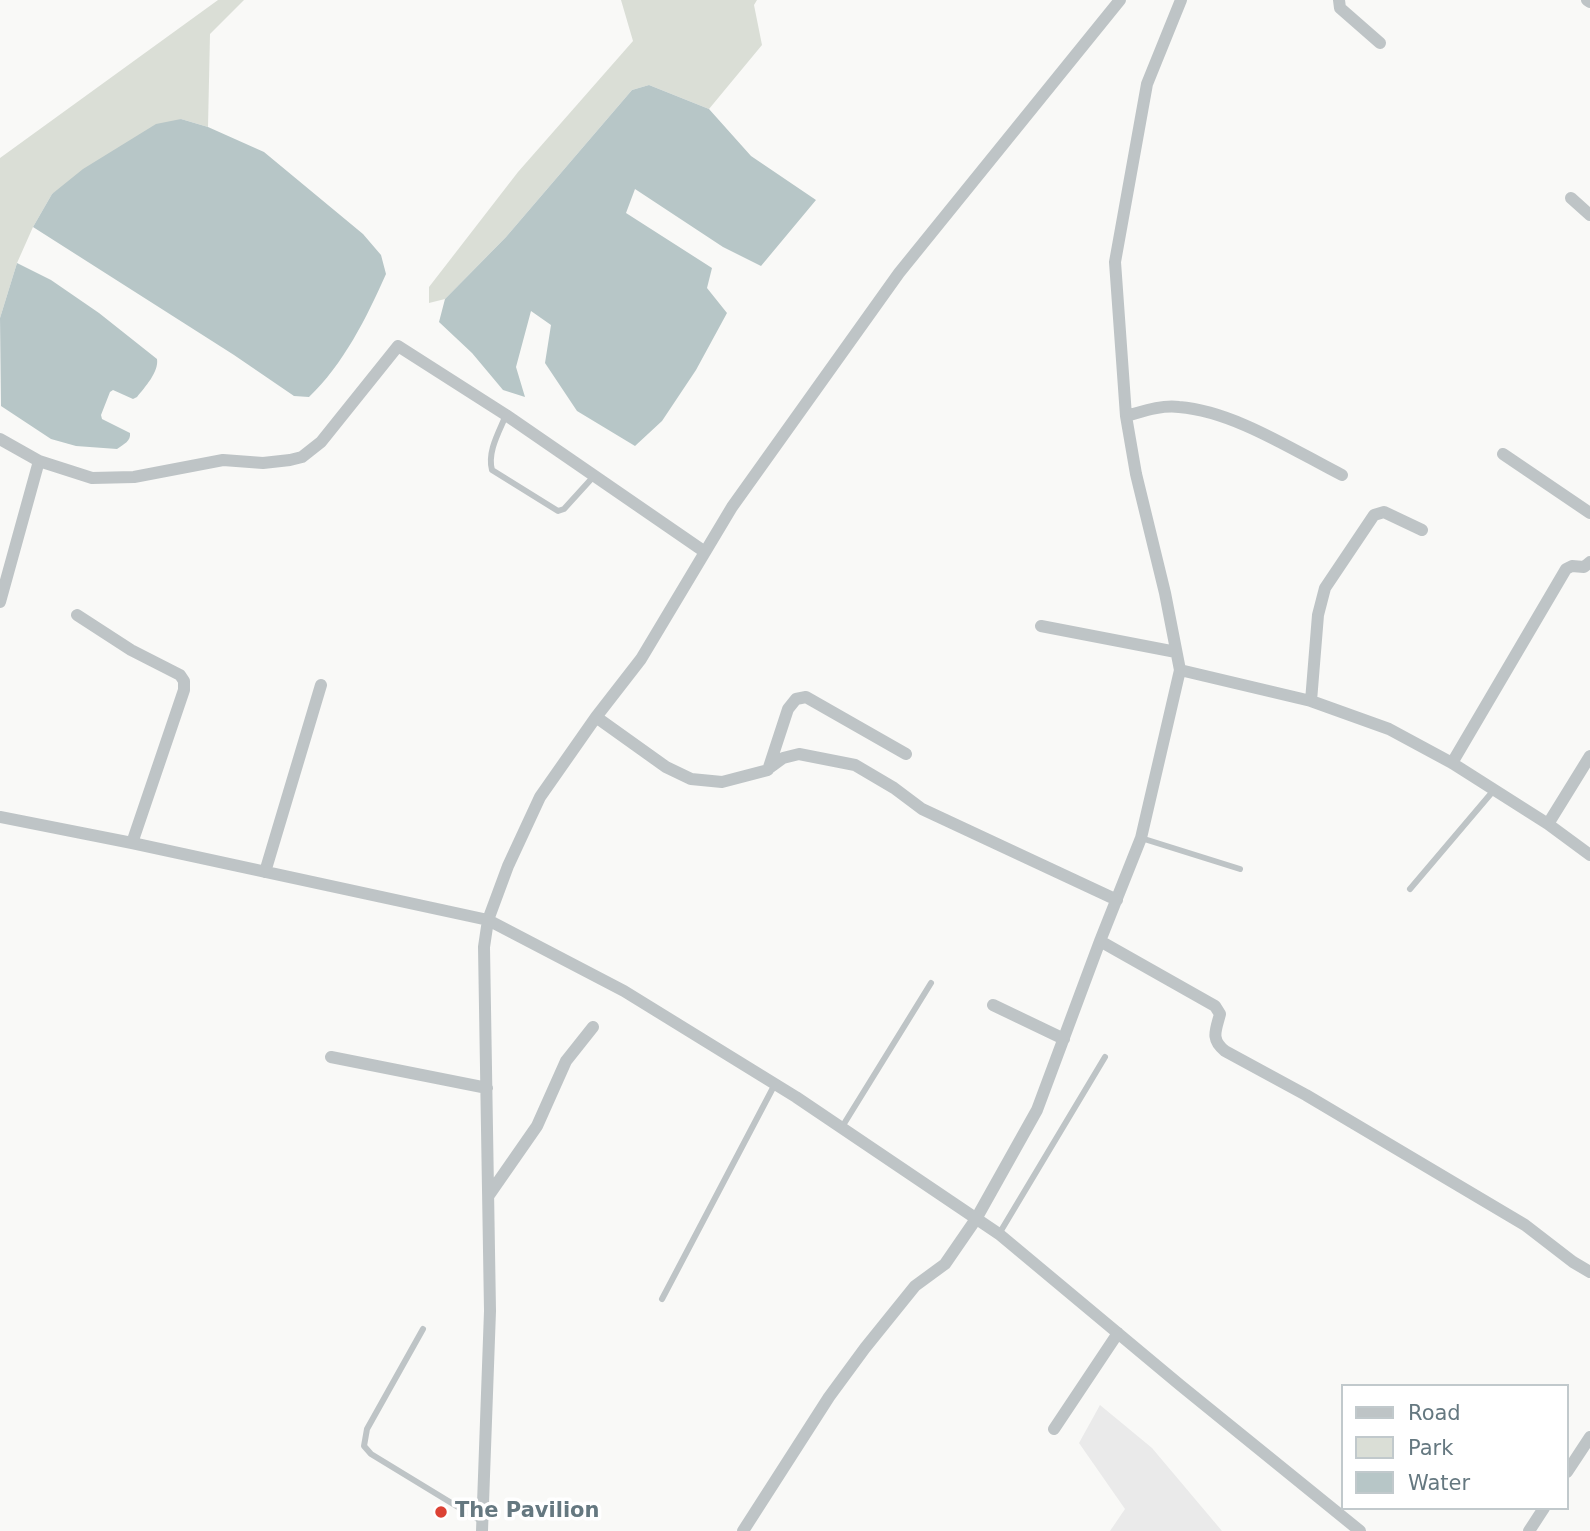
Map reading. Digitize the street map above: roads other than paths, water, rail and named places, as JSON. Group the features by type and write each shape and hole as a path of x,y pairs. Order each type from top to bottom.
{"street":[{"path":"482,1526 490,1311 484,947 488,920 508,866 540,797 640,659 732,507 899,273 1121,0"},
{"path":"743,1531 858,1357 915,1286 944,1264 976,1219 1037,1110 1141,838 1180,670 1165,593 1136,474 1126,416 1115,262 1147,84 1181,0"},
{"path":"1339,0 1340,8 1380,43"},
{"path":"1571,198 1590,215"},
{"path":"0,439 39,461 92,478 134,477 223,460 263,463 290,460 302,457 321,442 398,346 506,415 705,552"},
{"path":"1126,416 1155,408 1179,407 1219,415 1342,475"},
{"path":"1503,454 1590,513"},
{"path":"0,602 39,461"},
{"path":"1311,701 1318,615 1325,588 1374,515 1384,512 1422,530"},
{"path":"1452,763 1566,569 1572,566 1584,567 1590,562"},
{"path":"77,615 131,650 180,675 184,681 184,690 132,843"},
{"path":"1041,625 1176,652"},
{"path":"1180,670 1311,701 1389,729 1452,763 1548,824 1590,855"},
{"path":"265,872 321,685"},
{"path":"768,770 788,709 796,699 806,697 906,754"},
{"path":"596,717 666,767 691,779 722,782 768,770 783,758 799,754 855,765 922,809 1117,900"},
{"path":"1548,824 1590,756"},
{"path":"0,817 488,920 624,991 775,1084 999,1234 1360,1531"},
{"path":"1100,941 1215,1006 1220,1014 1215,1035 1217,1044 1225,1051 1447,1177 1525,1225 1590,1272"},
{"path":"993,1005 1064,1039"},
{"path":"488,1196 537,1126 566,1061 593,1027"},
{"path":"331,1058 487,1088"},
{"path":"1054,1429 1118,1333"},
{"path":"1569,1469 1590,1437"},
{"path":"1529,1531 1543,1510"}],"lane":[{"path":"506,415 491,454 492,470 558,511 564,509 594,476"},
{"path":"1410,889 1493,790"},
{"path":"1141,838 1240,869"},
{"path":"841,1128 931,982"},
{"path":"999,1234 1105,1057"},
{"path":"662,1299 775,1084"},
{"path":"423,1329 368,1429 364,1446 371,1454 482,1526"}],"water":[{"path":"649,85 709,109 751,156 816,200 761,266 723,247 635,189 626,213 712,268 707,288 727,313 696,370 662,421 635,446 577,411 545,363 551,325 531,311 516,367 525,397 503,390 472,353 439,322 445,299 506,237 632,90"},
{"path":"181,119 208,127 264,152 363,234 381,255 386,274 371,307 333,370 309,397 294,396 33,227 52,194 83,169 156,124"},
{"path":"17,263 51,280 99,313 157,359 154,374 137,397 133,399 113,390 110,392 102,419 130,433 128,440 117,449 76,446 51,439 1,406 0,318"}],"place":[{"name":"The Pavilion","path":"441,1512"}]}
